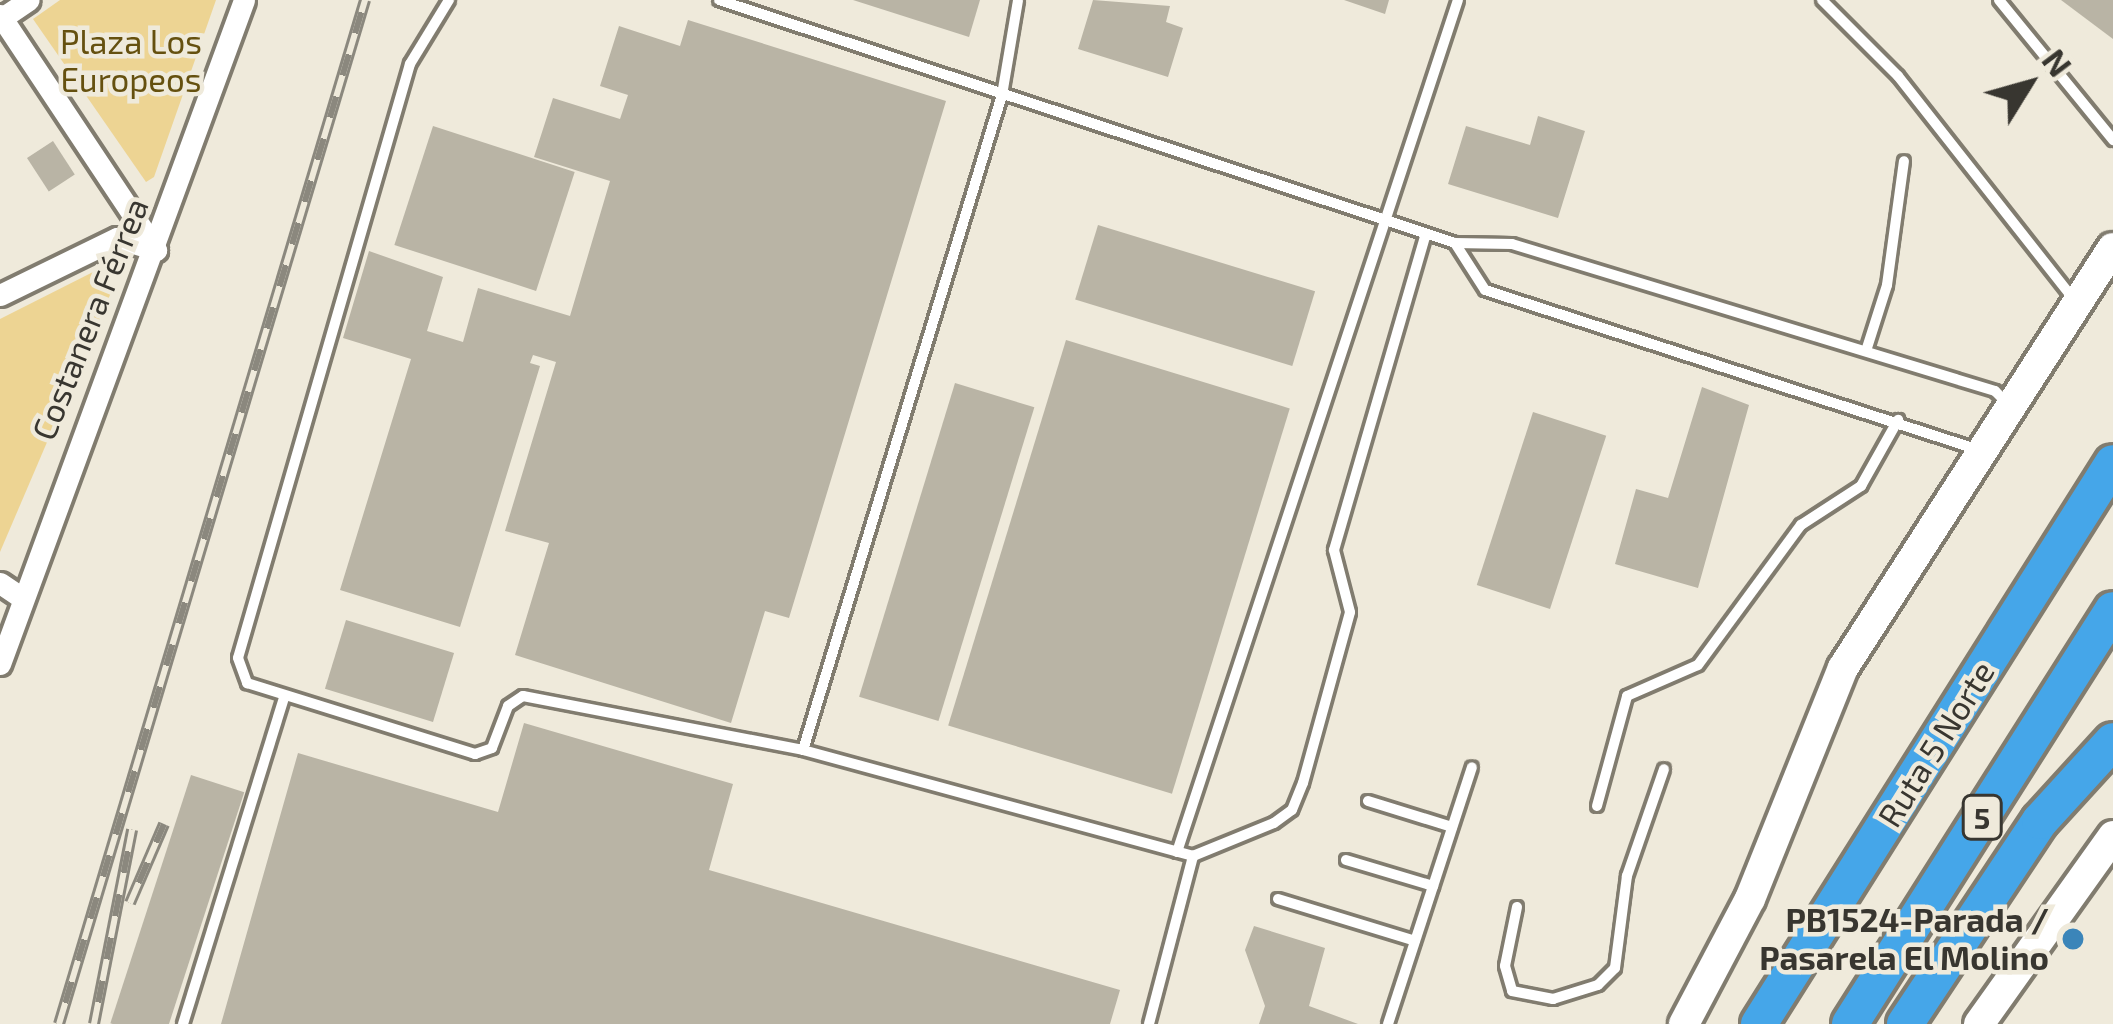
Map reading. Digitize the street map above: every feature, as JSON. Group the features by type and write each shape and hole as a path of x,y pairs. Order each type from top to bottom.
{"highway":[{"name":"Ruta 5 Norte","path":"1759,1024 2113,463"},
{"name":"5","path":"1850,1024 2113,610"},
{"path":"1905,1024 2040,821 2113,740"}],"main road":[{"path":"1684,1024 1750,899 1830,694 2008,404 2113,248"},
{"path":"1979,1024 2113,836"}],"street":[{"path":"29,0 1,16 156,250"},
{"name":"Costanera Férrea","path":"0,664 21,597 156,250 244,0"},
{"path":"0,295 117,238 156,250"},
{"path":"0,583 21,597"}],"lane":[{"path":"449,0 410,64 238,658 247,683 475,754 492,748 508,706 523,696 803,750 1193,856 1274,823 1292,810 1303,783 1350,612 1334,550 1426,235"},
{"path":"719,0 1426,235 1456,243 1512,244 1994,391 2008,404"},
{"path":"803,750 1002,94 1018,0"},
{"path":"1177,852 1458,0"},
{"path":"1822,0 1898,76 2075,301"},
{"path":"1999,0 2113,140"},
{"path":"1866,351 1887,285 1904,161"},
{"path":"1456,243 1485,290 1979,450"},
{"path":"1597,806 1627,696 1698,665 1801,525 1861,486 1898,420"},
{"path":"183,1024 284,697"},
{"path":"1388,1024 1472,767"},
{"path":"1516,908 1505,966 1512,991 1553,999 1598,985 1615,968 1627,876 1664,770"},
{"path":"1368,801 1452,827"},
{"path":"1150,1024 1193,856"},
{"path":"1346,860 1433,886"},
{"path":"1278,898 1415,941"}],"green space":[{"name":"Plaza Los Europeos","path":"60,0 216,0 154,177 146,182 33,19"},
{"path":"99,269 113,288 0,552 0,319"}],"building":[{"path":"853,0 980,0 969,37"},
{"path":"1093,0 1170,6 1166,22 1183,28 1168,77 1078,49"},
{"path":"1344,0 1389,0 1385,14"},
{"path":"2061,0 2113,0 2113,39"},
{"path":"688,20 946,101 789,618 765,611 731,723 515,655 549,543 505,531 556,362 533,355 530,363 540,366 460,627 340,590 411,359 343,338 369,251 443,277 427,331 463,342 478,288 570,316 610,181 534,157 553,98 620,119 628,95 600,86 619,26 680,46"},
{"path":"1538,116 1585,131 1558,218 1448,184 1466,126 1530,145"},
{"path":"433,126 575,172 536,291 394,245"},
{"path":"53,141 75,175 49,191 27,158"},
{"path":"1098,225 1315,291 1292,366 1075,300"},
{"path":"1066,340 1290,408 1172,794 948,725"},
{"path":"955,383 1034,407 938,721 859,697"},
{"path":"1702,387 1749,405 1698,588 1615,564 1636,489 1668,498"},
{"path":"1533,412 1606,436 1550,609 1477,585"},
{"path":"346,620 454,653 433,722 325,689"},
{"path":"524,723 733,784 709,870 1120,990 1110,1024 221,1024 298,753 498,812"},
{"path":"191,775 244,792 169,1024 110,1023"},
{"path":"1254,926 1325,948 1309,1006 1358,1024 1259,1024 1265,1006 1245,950"}],"railway":[{"path":"59,1024 365,0"},
{"path":"130,903 164,824"},
{"path":"94,1024 132,830"}],"place":[{"name":"PB1524-Parada / Pasarela El Molino","path":"2073,939"}]}
